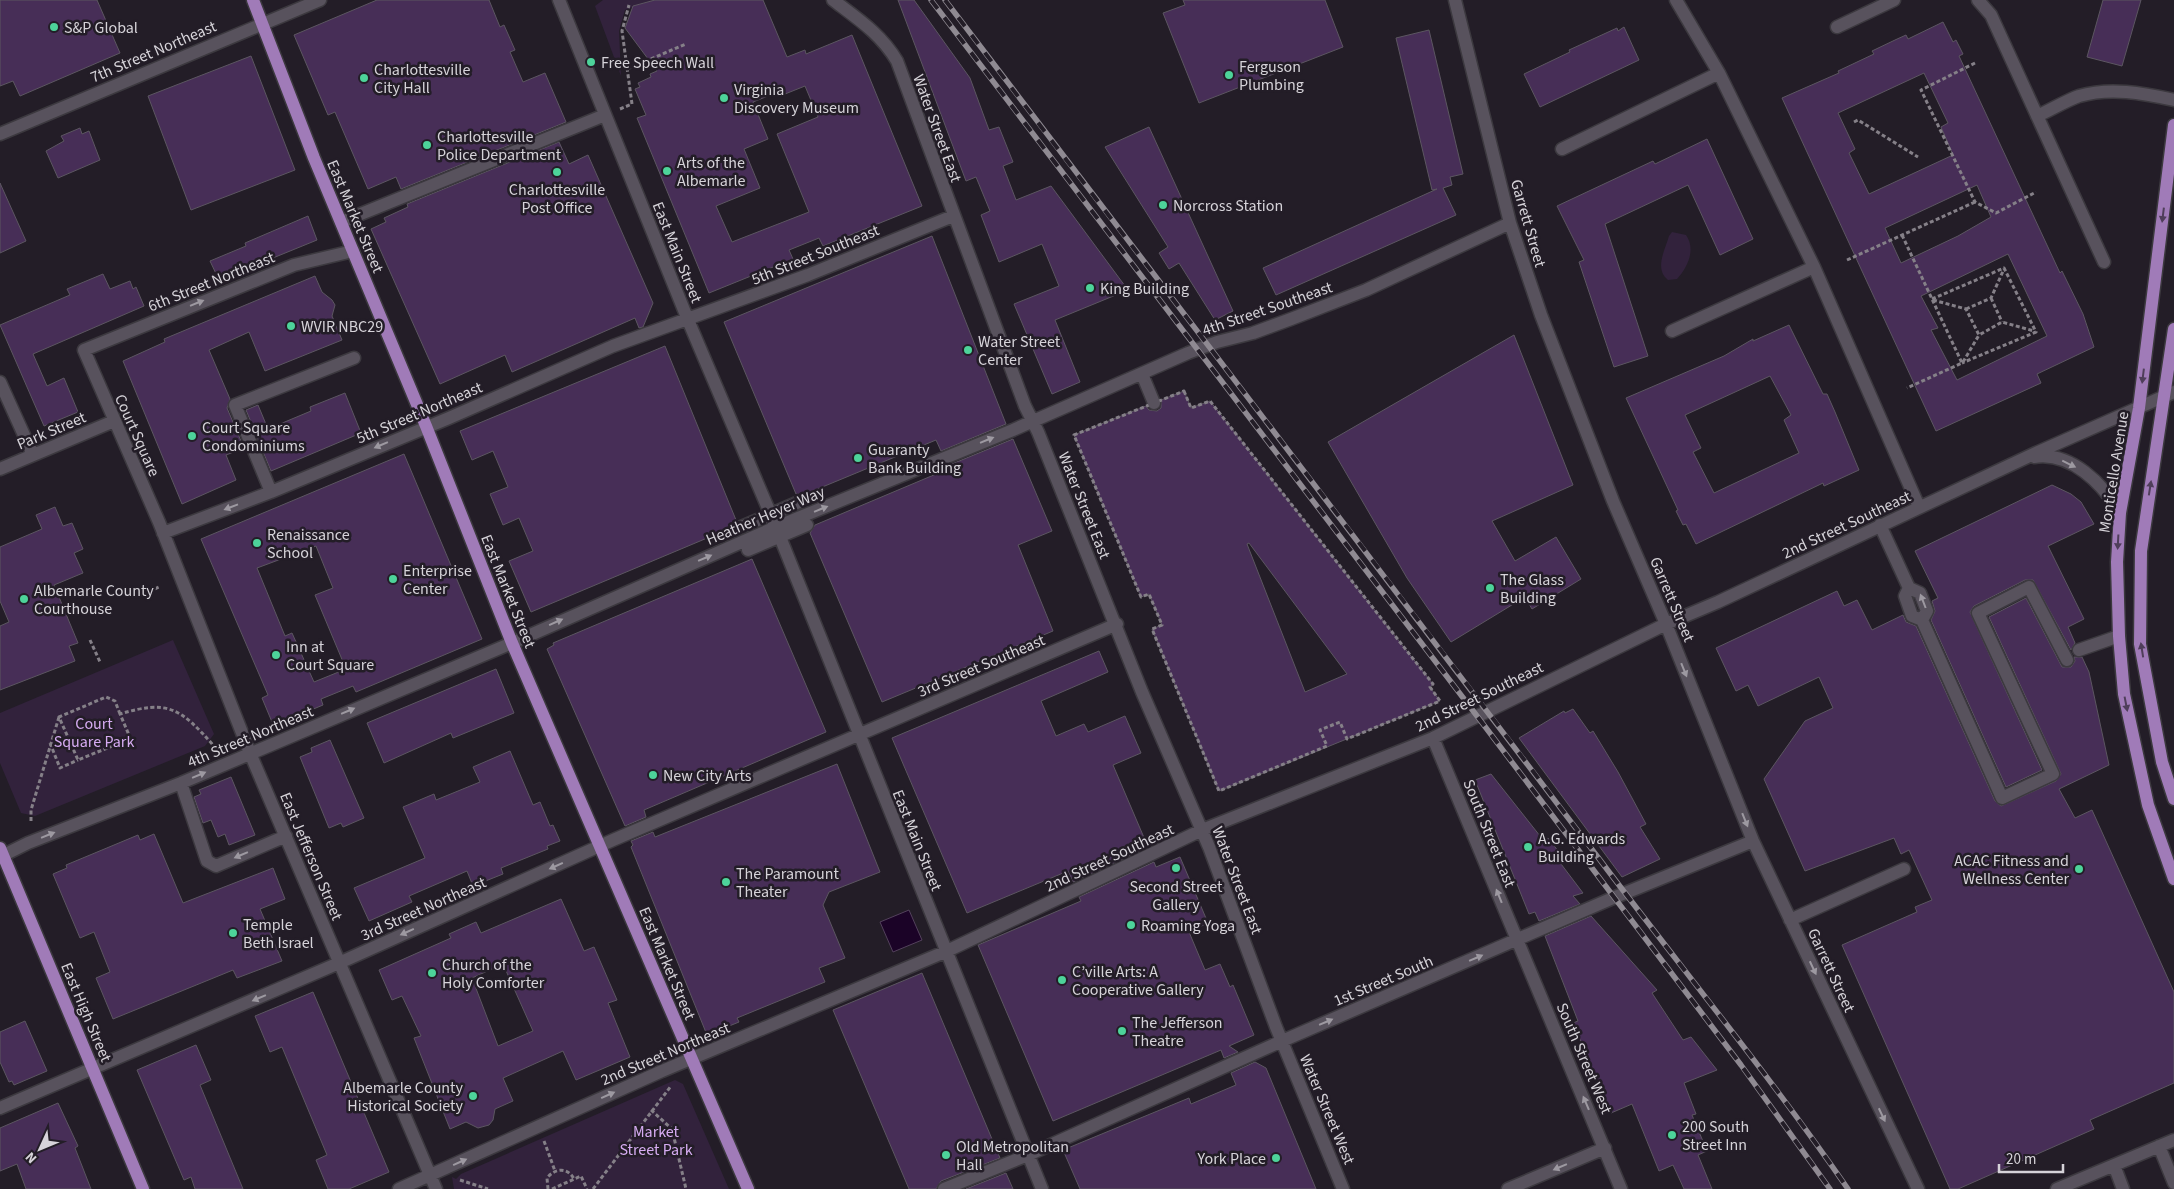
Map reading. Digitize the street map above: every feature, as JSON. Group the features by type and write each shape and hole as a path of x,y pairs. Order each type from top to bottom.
{"main road":[{"name":"East Market Street","path":"254,0 341,222 426,426 512,643 748,1189"},
{"name":"Monticello Avenue","path":"2174,125 2139,408 2120,513 2117,562 2119,636 2124,694 2133,743 2148,805 2174,879"},
{"path":"2174,329 2170,394 2141,551 2140,644 2160,755 2174,799"},
{"name":"East High Street","path":"1,854 94,1068 143,1189"}],"street":[{"name":"7th Street Northeast","path":"0,134 320,0"},
{"name":"East Main Street","path":"559,0 688,320 778,532 858,736 947,951 1042,1189"},
{"name":"Water Street East","path":"833,0 875,31 887,44 897,62 1025,406 1033,420 1117,624 1142,692 1202,830 1282,1041"},
{"name":"Garrett Street","path":"1455,0 1510,222 1541,315 1614,501 1666,624 1753,841 1918,1189"},
{"path":"1676,0 1719,73 1814,267 1919,507"},
{"path":"1837,27 1894,0"},
{"path":"1978,0 1991,14 2104,262"},
{"path":"1562,150 1719,73"},
{"path":"2037,116 2078,97 2101,92 2123,92 2174,100"},
{"path":"341,222 605,115"},
{"name":"5th Street Southeast","path":"688,320 816,272 953,216"},
{"name":"4th Street Southeast","path":"1033,420 1217,342 1260,331 1366,290 1510,222"},
{"name":"6th Street Northeast","path":"84,350 294,265 353,251"},
{"path":"1672,332 1814,267"},
{"name":"5th Street Northeast","path":"163,533 271,492 613,346 688,320"},
{"name":"Court Square","path":"84,350 163,533"},
{"path":"271,492 235,405 354,358"},
{"path":"1142,374 1154,403"},
{"path":"0,382 33,455"},
{"name":"2nd Street Southeast","path":"947,951 1202,830 1433,738 1666,624 2022,459 2170,394"},
{"name":"Heather Heyer Way","path":"512,643 778,532 1033,420"},
{"name":"Park Street","path":"0,469 114,421"},
{"name":"2nd Street Southeast","path":"2022,459 2050,456 2076,467 2100,485 2120,513"},
{"path":"739,528 799,502"},
{"path":"748,550 778,532 807,525"},
{"path":"1880,526 1909,588 1905,596 1912,616 1922,620 2002,798 2053,774 1978,612 2029,586 2067,660"},
{"name":"East Jefferson Street","path":"163,533 250,753 436,1189"},
{"name":"3rd Street Southeast","path":"858,736 1117,624"},
{"path":"2079,650 2119,636"},
{"name":"4th Street Northeast","path":"1,854 181,783 512,643"},
{"name":"3rd Street Northeast","path":"0,1108 339,963 600,846 858,736"},
{"name":"South Street East","path":"1433,738 1517,941"},
{"path":"181,783 207,861 212,864 216,866 286,836"},
{"name":"1st Street South","path":"944,1189 1613,898 1753,841"},
{"path":"1790,920 1904,869"},
{"name":"South Street West","path":"1517,941 1621,1189"},
{"name":"2nd Street Northeast","path":"399,1189 691,1060 947,951"},
{"name":"Water Street West","path":"1282,1041 1343,1189"},
{"path":"2057,1189 2174,1140"},
{"path":"2159,1146 2174,1183"},
{"path":"1508,1189 1605,1148"},
{"path":"2114,1165 2123,1189"}],"path":[{"path":"605,115 632,104 622,31 629,5"},
{"path":"627,69 686,44"},
{"path":"1975,63 1921,90 1975,202 1996,213 2036,192"},
{"path":"1854,122 1858,120 1918,156"},
{"path":"1847,260 1975,202"},
{"path":"1902,235 1962,363"},
{"path":"1932,299 2004,268"},
{"path":"1932,299 1966,309 1991,298 2004,268"},
{"path":"2004,268 2036,332"},
{"path":"1991,298 2002,322"},
{"path":"1966,309 1979,335"},
{"path":"1962,363 1979,335 2002,322 2036,332"},
{"path":"1907,388 2036,332"},
{"path":"1184,390 1191,408 1210,401 1433,684 1430,687 1440,701 1347,739 1340,722 1326,727 1320,730 1327,746 1219,791 1152,629 1162,625 1149,594 1141,597 1074,435 1154,403 1184,390"},
{"path":"143,594 159,587"},
{"path":"90,640 100,662"},
{"path":"31,821 31,810 50,743 59,716 106,697 115,701 129,735 127,740 60,768 50,743"},
{"path":"120,714 146,706 175,710 200,731 214,746"},
{"path":"59,716 78,760"},
{"path":"593,1189 651,1110 677,1080"},
{"path":"651,1110 672,1129 686,1189"},
{"path":"538,1127 555,1171"},
{"path":"574,1179 570,1173 563,1170 555,1171 547,1178 550,1189 582,1176 587,1189"},
{"path":"452,1177 488,1189"}],"green space":[{"path":"603,0 655,0 625,10 619,31 621,76 595,6"},
{"path":"1672,232 1686,235 1689,240 1690,252 1681,274 1677,279 1668,280 1664,276 1661,265 1665,247"},
{"name":"Court Square Park","path":"173,640 214,734 205,746 35,816 21,813 0,763 0,713"},
{"name":"Market Street Park","path":"675,1080 683,1084 729,1189 454,1189 452,1177 456,1179 461,1174"}],"shaded area":[{"path":"909,910 922,940 893,952 880,922"}],"building":[{"name":"S&P Global","path":"0,0 97,0 120,53 20,96 13,81 0,86"},
{"name":"Charlottesville City Hall","path":"377,0 489,0 500,27 504,25 515,50 510,52 523,82 545,73 566,122 401,189 396,177 368,189 335,112 328,115 294,35"},
{"path":"655,0 763,0 787,57 805,50 806,54 852,35 922,206 823,246 819,238 789,250 793,259 709,293 637,118 646,115 635,89 640,87 638,83 651,77 650,74 657,71 625,28 633,6","holes":["805,86 818,117 777,134 809,212 732,242 716,206 760,188 744,149 768,139 753,102 783,90 785,94"]},
{"path":"898,0 914,0 970,78 989,130 999,127 1013,162 1003,166 1016,200 1051,186 1128,290 1055,320 1080,382 1052,394 1014,304 1059,286 1042,244 999,262 981,215 990,211 976,177 966,181"},
{"name":"Ferguson Plumbing","path":"1183,0 1325,0 1343,47 1199,103 1163,13 1185,5"},
{"path":"2103,0 2141,0 2122,66 2087,57"},
{"path":"1943,22 1953,42 1956,40 1963,54 1959,56 2060,273 2062,271 2083,314 2094,347 2037,374 2041,383 1936,431 1782,98 1839,73 1838,71 1874,54 1872,51 1895,40 1906,35 1908,39","holes":["1924,73 1948,123 1941,127 1953,155 1869,194 1849,153 1855,149 1838,113","1977,185 1991,217 1958,236 1901,263 1885,228","2008,254 2047,336 1957,380 1931,330 1938,328 1921,296"]},
{"path":"1624,27 1639,60 1540,107 1524,74 1570,52 1569,50 1617,28 1618,31"},
{"path":"1429,30 1463,174 1450,177 1452,185 1443,188 1456,215 1276,295 1263,268 1437,189 1432,190 1396,38"},
{"path":"251,56 295,170 191,210 148,96"},
{"name":"Norcross Station","path":"1149,127 1233,311 1215,320 1179,263 1169,269 1159,253 1168,247 1105,147"},
{"path":"80,128 82,134 89,131 100,160 58,178 46,151 64,141 61,136"},
{"path":"1707,139 1753,239 1720,255 1688,185 1605,224 1648,356 1614,367 1579,262 1584,260 1557,206 1653,161 1655,164"},
{"path":"559,142 569,164 588,155 653,303 643,327 639,328 635,318 512,372 505,355 440,384 371,229 386,222 384,218 408,207 407,204"},
{"path":"0,183 26,241 0,253"},
{"path":"308,216 317,240 219,280 210,261 246,246 245,243"},
{"path":"932,236 1006,424 941,451 936,440 803,495 796,494 724,322"},
{"path":"103,274 110,289 130,281 133,289 136,287 144,306 33,354 47,386 64,378 78,412 44,426 0,325 70,295 67,289"},
{"path":"315,276 322,292 335,305 332,316 342,340 265,371 249,332 209,350 230,399 227,408 244,448 226,455 236,480 182,504 123,361 165,342 164,339"},
{"path":"1789,325 1823,394 1827,394 1859,470 1824,486 1823,483 1696,544 1686,524 1683,525 1676,511 1678,510 1626,398 1724,356 1753,339 1753,341","holes":["1770,376 1791,415 1784,420 1799,453 1714,493 1693,452 1701,448 1685,415"]},
{"path":"1514,335 1573,485 1492,521 1515,561 1556,537 1581,579 1532,609 1525,597 1451,642 1407,578 1328,442"},
{"path":"665,346 736,520 731,528 531,612 509,561 533,551 519,518 503,525 490,494 508,487 493,451 472,460 460,431"},
{"path":"1184,391 1191,408 1210,401 1433,684 1430,687 1440,701 1219,791 1152,629 1162,625 1149,594 1141,597 1074,435 1146,406 1149,410 1157,411 1161,408 1161,400","holes":["1249,543 1347,674 1305,692 1247,544"]},
{"path":"345,393 361,433 271,471 246,410 258,405 268,429 311,411 310,407"},
{"path":"1013,439 1052,531 1018,545 1053,631 882,702 810,533 815,525 948,469 947,466"},
{"path":"404,454 482,639 356,692 353,686 321,699 323,705 280,723 279,720 272,722 262,698 268,695 201,539","holes":["316,546 333,588 315,595 346,669 314,682 292,633 285,636 257,568"]},
{"path":"2052,485 2071,494 2081,502 2094,524 2048,546 2084,619 2068,627 2075,643 2071,650 2033,580 2025,580 1974,606 1970,612 2042,770 2006,787 1931,620 1935,611 1932,601 1938,598 1915,551"},
{"name":"Albemarle County Courthouse","path":"55,507 63,526 72,523 83,549 74,553 83,573 54,585 78,643 69,646 75,661 0,690 0,626 9,622 0,601 0,547 42,529 36,515"},
{"path":"752,559 826,732 644,810 646,817 625,826 547,649 554,645 553,643"},
{"path":"1837,591 1844,606 1857,600 1872,630 1903,615 1906,622 1916,626 1995,801 2001,806 2056,781 2061,774 1989,617 2026,598 2062,667 2071,667 2075,661 2074,657 2082,657 2089,672 2109,765 2059,789 2075,818 2092,810 2174,992 2174,1083 2090,1120 2094,1129 1958,1189 1950,1189 1842,945 1917,912 1915,907 1932,900 1909,850 1901,854 1894,838 1805,871 1764,779 1805,721 1833,708 1819,677 1758,706 1748,685 1736,691 1716,648"},
{"path":"1099,651 1108,672 1041,701 1056,736 1084,724 1088,732 1125,716 1141,753 1113,765 1148,847 1073,882 1068,871 967,913 892,738"},
{"path":"496,669 514,713 453,738 451,733 384,763 367,723"},
{"path":"1573,709 1590,733 1593,731 1618,772 1646,824 1640,827 1660,859 1622,877 1519,738 1564,711 1565,713"},
{"path":"330,740 364,818 343,827 341,823 329,828 300,757 312,752 311,748"},
{"path":"510,751 533,805 540,802 550,826 553,825 560,841 547,846 548,849 501,868 503,874 473,886 467,871 409,896 412,902 369,921 354,888 425,858 403,807 434,794 436,800 480,782 473,767"},
{"path":"837,764 880,872 829,892 823,905 845,958 819,968 825,982 737,1018 739,1022 707,1035 631,847 633,845 631,841 653,832 655,837"},
{"name":"A.G. Edwards Building","path":"1491,774 1544,841 1548,838 1559,852 1555,856 1583,893 1573,896 1580,904 1539,921 1535,912 1529,914 1475,780"},
{"path":"231,777 255,835 229,845 225,834 218,837 211,820 203,823 194,797 201,794 199,790"},
{"path":"154,834 183,903 273,868 285,899 260,909 282,961 237,978 233,970 113,1019 96,978 110,972 94,932 80,938 53,874 67,868 66,865 138,835 140,840"},
{"path":"1180,857 1208,923 1189,932 1205,970 1220,964 1230,987 1233,985 1254,1035 1229,1046 1238,1052 1224,1058 1221,1050 1053,1121 978,945 1081,901 1079,897 1154,862 1156,867"},
{"path":"561,899 584,951 594,947 617,1000 608,1003 630,1057 576,1080 563,1051 503,1078 513,1101 495,1109 493,1120 489,1125 478,1128 466,1122 450,1129 414,1038 421,1036 402,996 392,1000 379,970 451,938 449,934 476,922 481,933","holes":["503,964 533,1031 498,1046 472,978"]},
{"path":"1591,916 1657,990 1652,993 1683,1040 1691,1037 1717,1070 1684,1083 1696,1114 1692,1115 1707,1151 1698,1155 1712,1189 1684,1189 1673,1165 1659,1171 1632,1104 1611,1113 1573,1023 1578,1021 1545,936"},
{"path":"922,973 1000,1158 941,1181 936,1189 909,1189 833,1010"},
{"path":"313,992 389,1172 349,1189 328,1189 316,1160 327,1155 282,1047 270,1052 255,1016"},
{"path":"25,1021 47,1071 14,1085 12,1081 9,1082 0,1062 0,1032"},
{"path":"196,1045 211,1080 200,1085 243,1189 195,1189 191,1177 184,1180 137,1070"},
{"path":"1255,1062 1266,1068 1316,1189 1080,1189 1063,1150 1189,1098 1191,1104 1236,1085 1231,1073"},
{"path":"58,1103 78,1146 75,1148 91,1189 26,1189 17,1164 0,1171 0,1128"},
{"path":"1006,1173 1013,1189 966,1189"}],"railway":[{"path":"931,0 1741,1065 1830,1189"},
{"path":"945,0 1757,1064 1848,1189"}],"place":[{"name":"S&P Global","path":"54,27"},
{"name":"Free Speech Wall","path":"591,62"},
{"name":"Ferguson Plumbing","path":"1229,75"},
{"name":"Charlottesville City Hall","path":"364,78"},
{"name":"Virginia Discovery Museum","path":"724,98"},
{"name":"Charlottesville Police Department","path":"427,145"},
{"name":"Arts of the Albemarle","path":"667,171"},
{"name":"Charlottesville Post Office","path":"557,172"},
{"name":"Norcross Station","path":"1163,205"},
{"name":"King Building","path":"1090,288"},
{"name":"WVIR NBC29","path":"291,326"},
{"name":"Water Street Center","path":"968,350"},
{"name":"Court Square Condominiums","path":"192,436"},
{"name":"Guaranty Bank Building","path":"858,458"},
{"name":"Renaissance School","path":"257,543"},
{"name":"Enterprise Center","path":"393,579"},
{"name":"The Glass Building","path":"1490,588"},
{"name":"Albemarle County Courthouse","path":"24,599"},
{"name":"Inn at Court Square","path":"276,655"},
{"name":"New City Arts","path":"653,775"},
{"name":"A.G. Edwards Building","path":"1528,847"},
{"name":"Second Street Gallery","path":"1176,868"},
{"name":"ACAC Fitness and Wellness Center","path":"2079,869"},
{"name":"The Paramount Theater","path":"726,882"},
{"name":"Roaming Yoga","path":"1131,925"},
{"name":"Temple Beth Israel","path":"233,933"},
{"name":"Church of the Holy Comforter","path":"432,973"},
{"name":"C’ville Arts: A Cooperative Gallery","path":"1062,980"},
{"name":"The Jefferson Theatre","path":"1122,1031"},
{"name":"Albemarle County Historical Society","path":"473,1096"},
{"name":"200 South Street Inn","path":"1672,1135"},
{"name":"Old Metropolitan Hall","path":"946,1155"},
{"name":"York Place","path":"1276,1158"}]}
